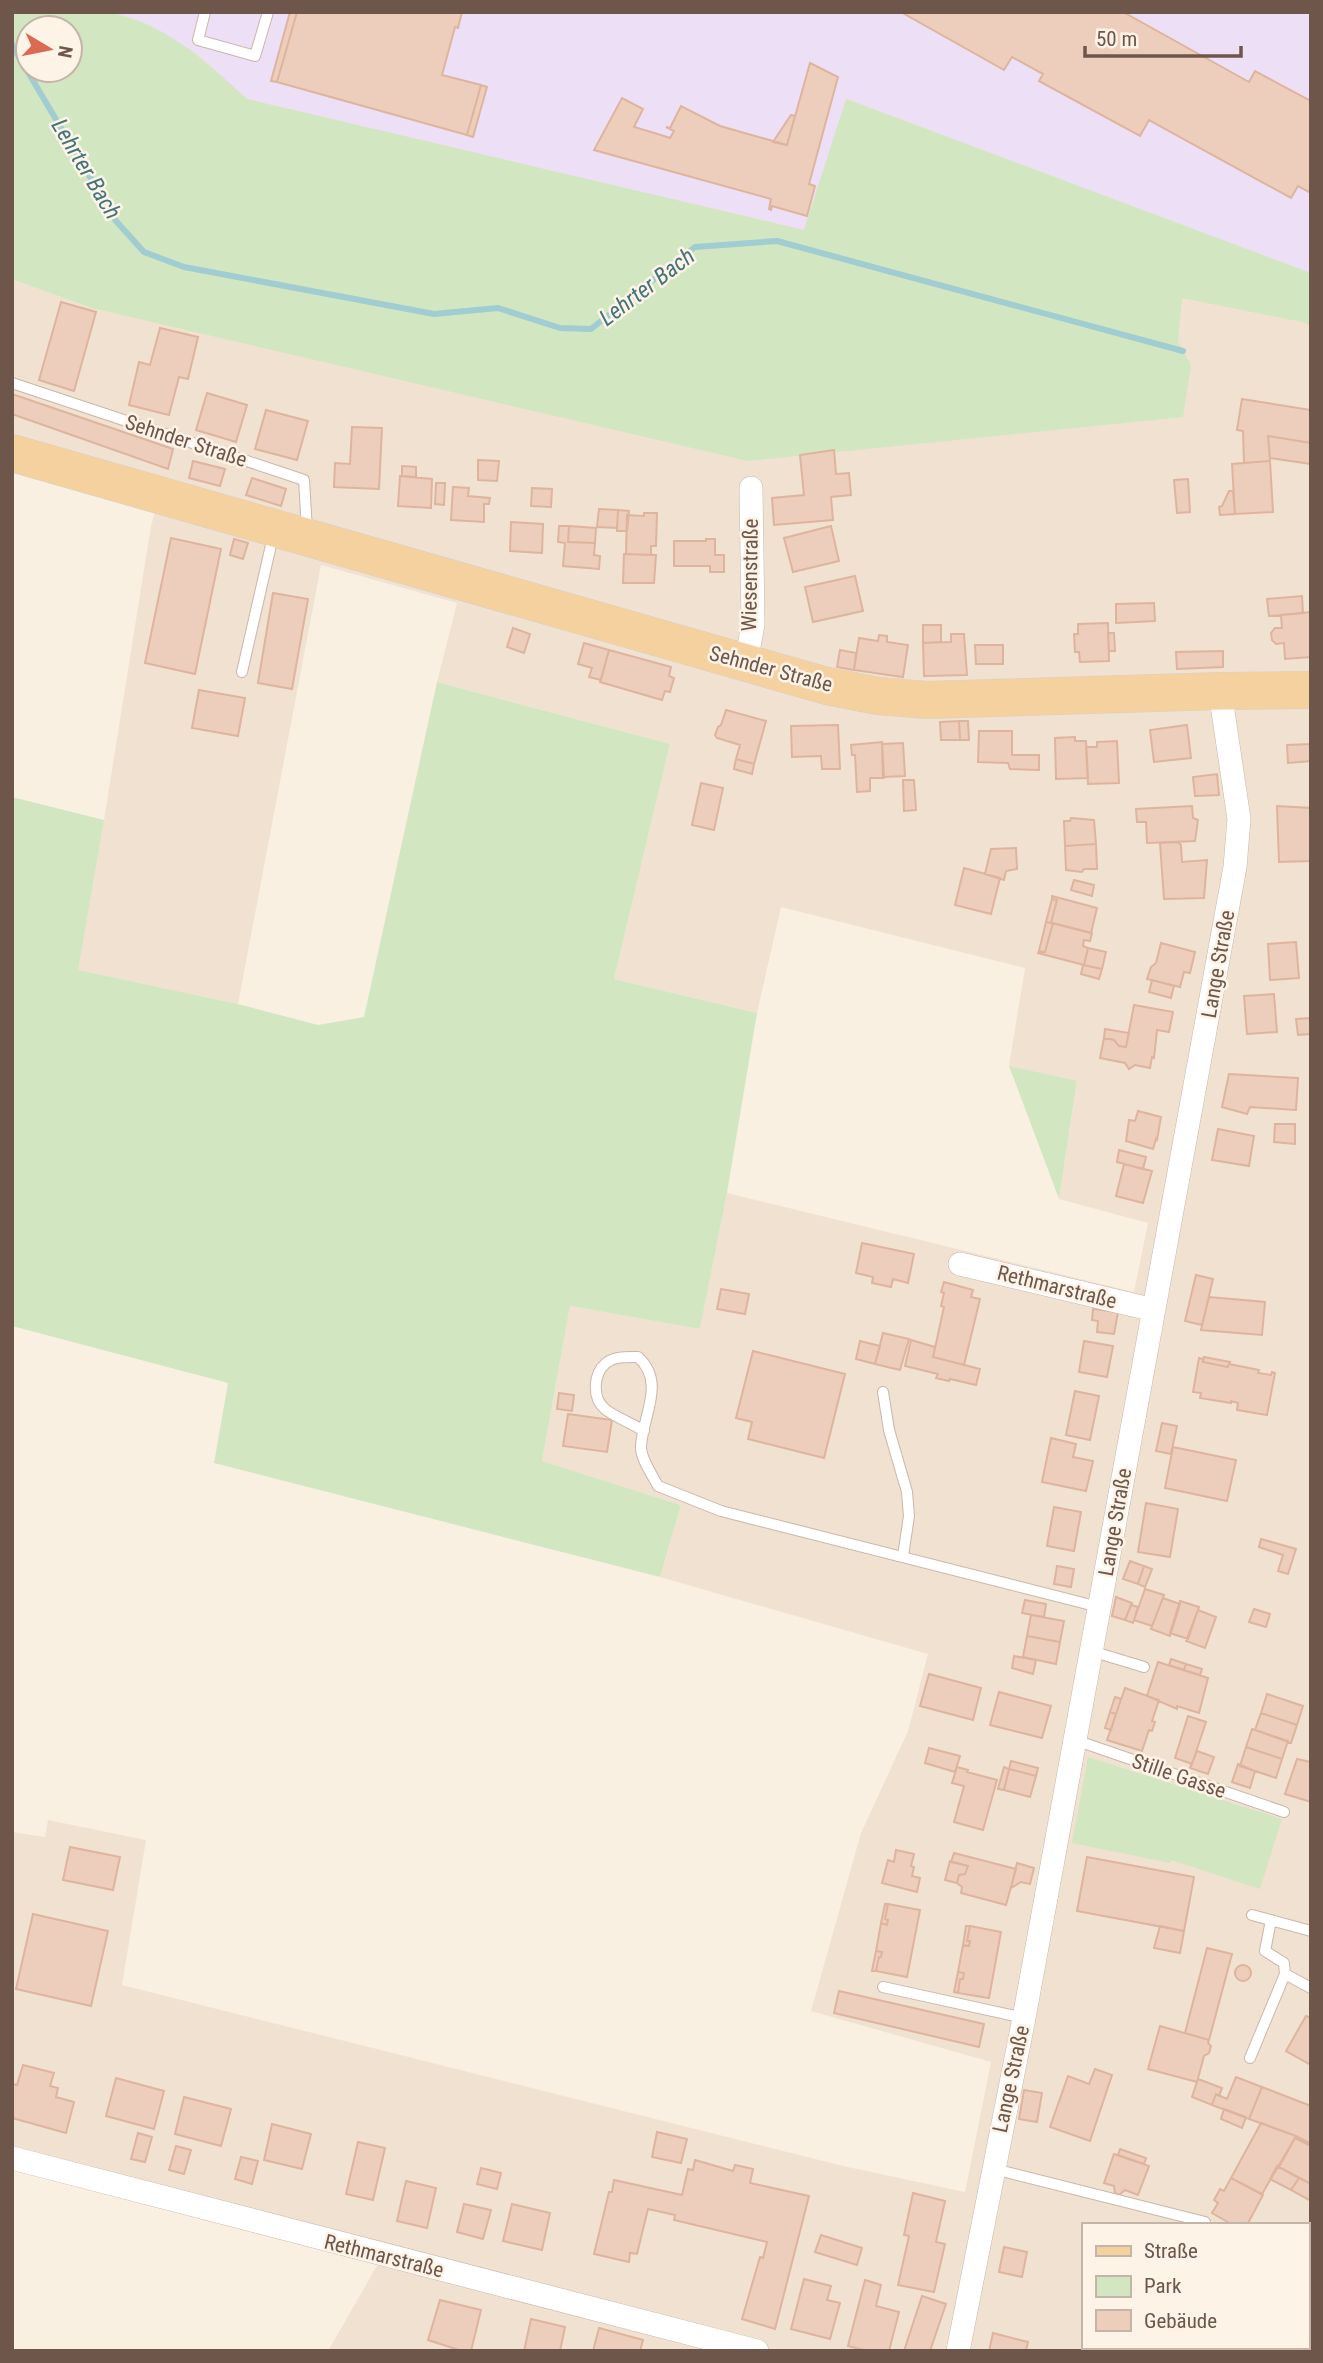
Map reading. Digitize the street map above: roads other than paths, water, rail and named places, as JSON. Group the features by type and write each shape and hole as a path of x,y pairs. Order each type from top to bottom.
{"main road":[{"name":"Sehnder Straße","path":"12,453 827,686 878,696 927,700 1311,690"},
{"name":"Sehnder Straße","path":"1235,691 1279,692 1311,699"}],"street":[{"name":"Wiesenstraße","path":"746,663 753,624 751,488"},
{"name":"Lange Straße","path":"958,2351 1024,2018 1238,842 1235,691"},
{"name":"Rethmarstraße","path":"960,1264 1154,1310"},
{"name":"Rethmarstraße","path":"12,2158 757,2351"}],"lane":[{"path":"205,12 198,40 255,56 268,12"},
{"name":"Sehnder Straße","path":"12,383 304,480 291,534"},
{"path":"242,672 291,534"},
{"path":"644,1431 604,1408 597,1397 595,1385 606,1362 619,1357 638,1357 650,1371 653,1385 644,1431 640,1449 658,1486 721,1511 1099,1607"},
{"path":"883,1392 889,1430 907,1492 909,1516 903,1556"},
{"path":"1091,1651 1143,1667"},
{"name":"Stille Gasse","path":"1075,1740 1283,1812"},
{"path":"1252,1915 1311,1931"},
{"path":"1250,2058 1284,1974 1284,1963 1265,1951 1271,1920"},
{"path":"1284,1974 1311,1988"},
{"path":"883,1987 1024,2018"},
{"path":"993,2168 1205,2222"}],"waterway":[{"name":"Lehrter Bach","path":"12,45 116,221 144,252 184,267 434,314 498,308 560,328 591,329 695,247 777,241 1183,351"}]}
